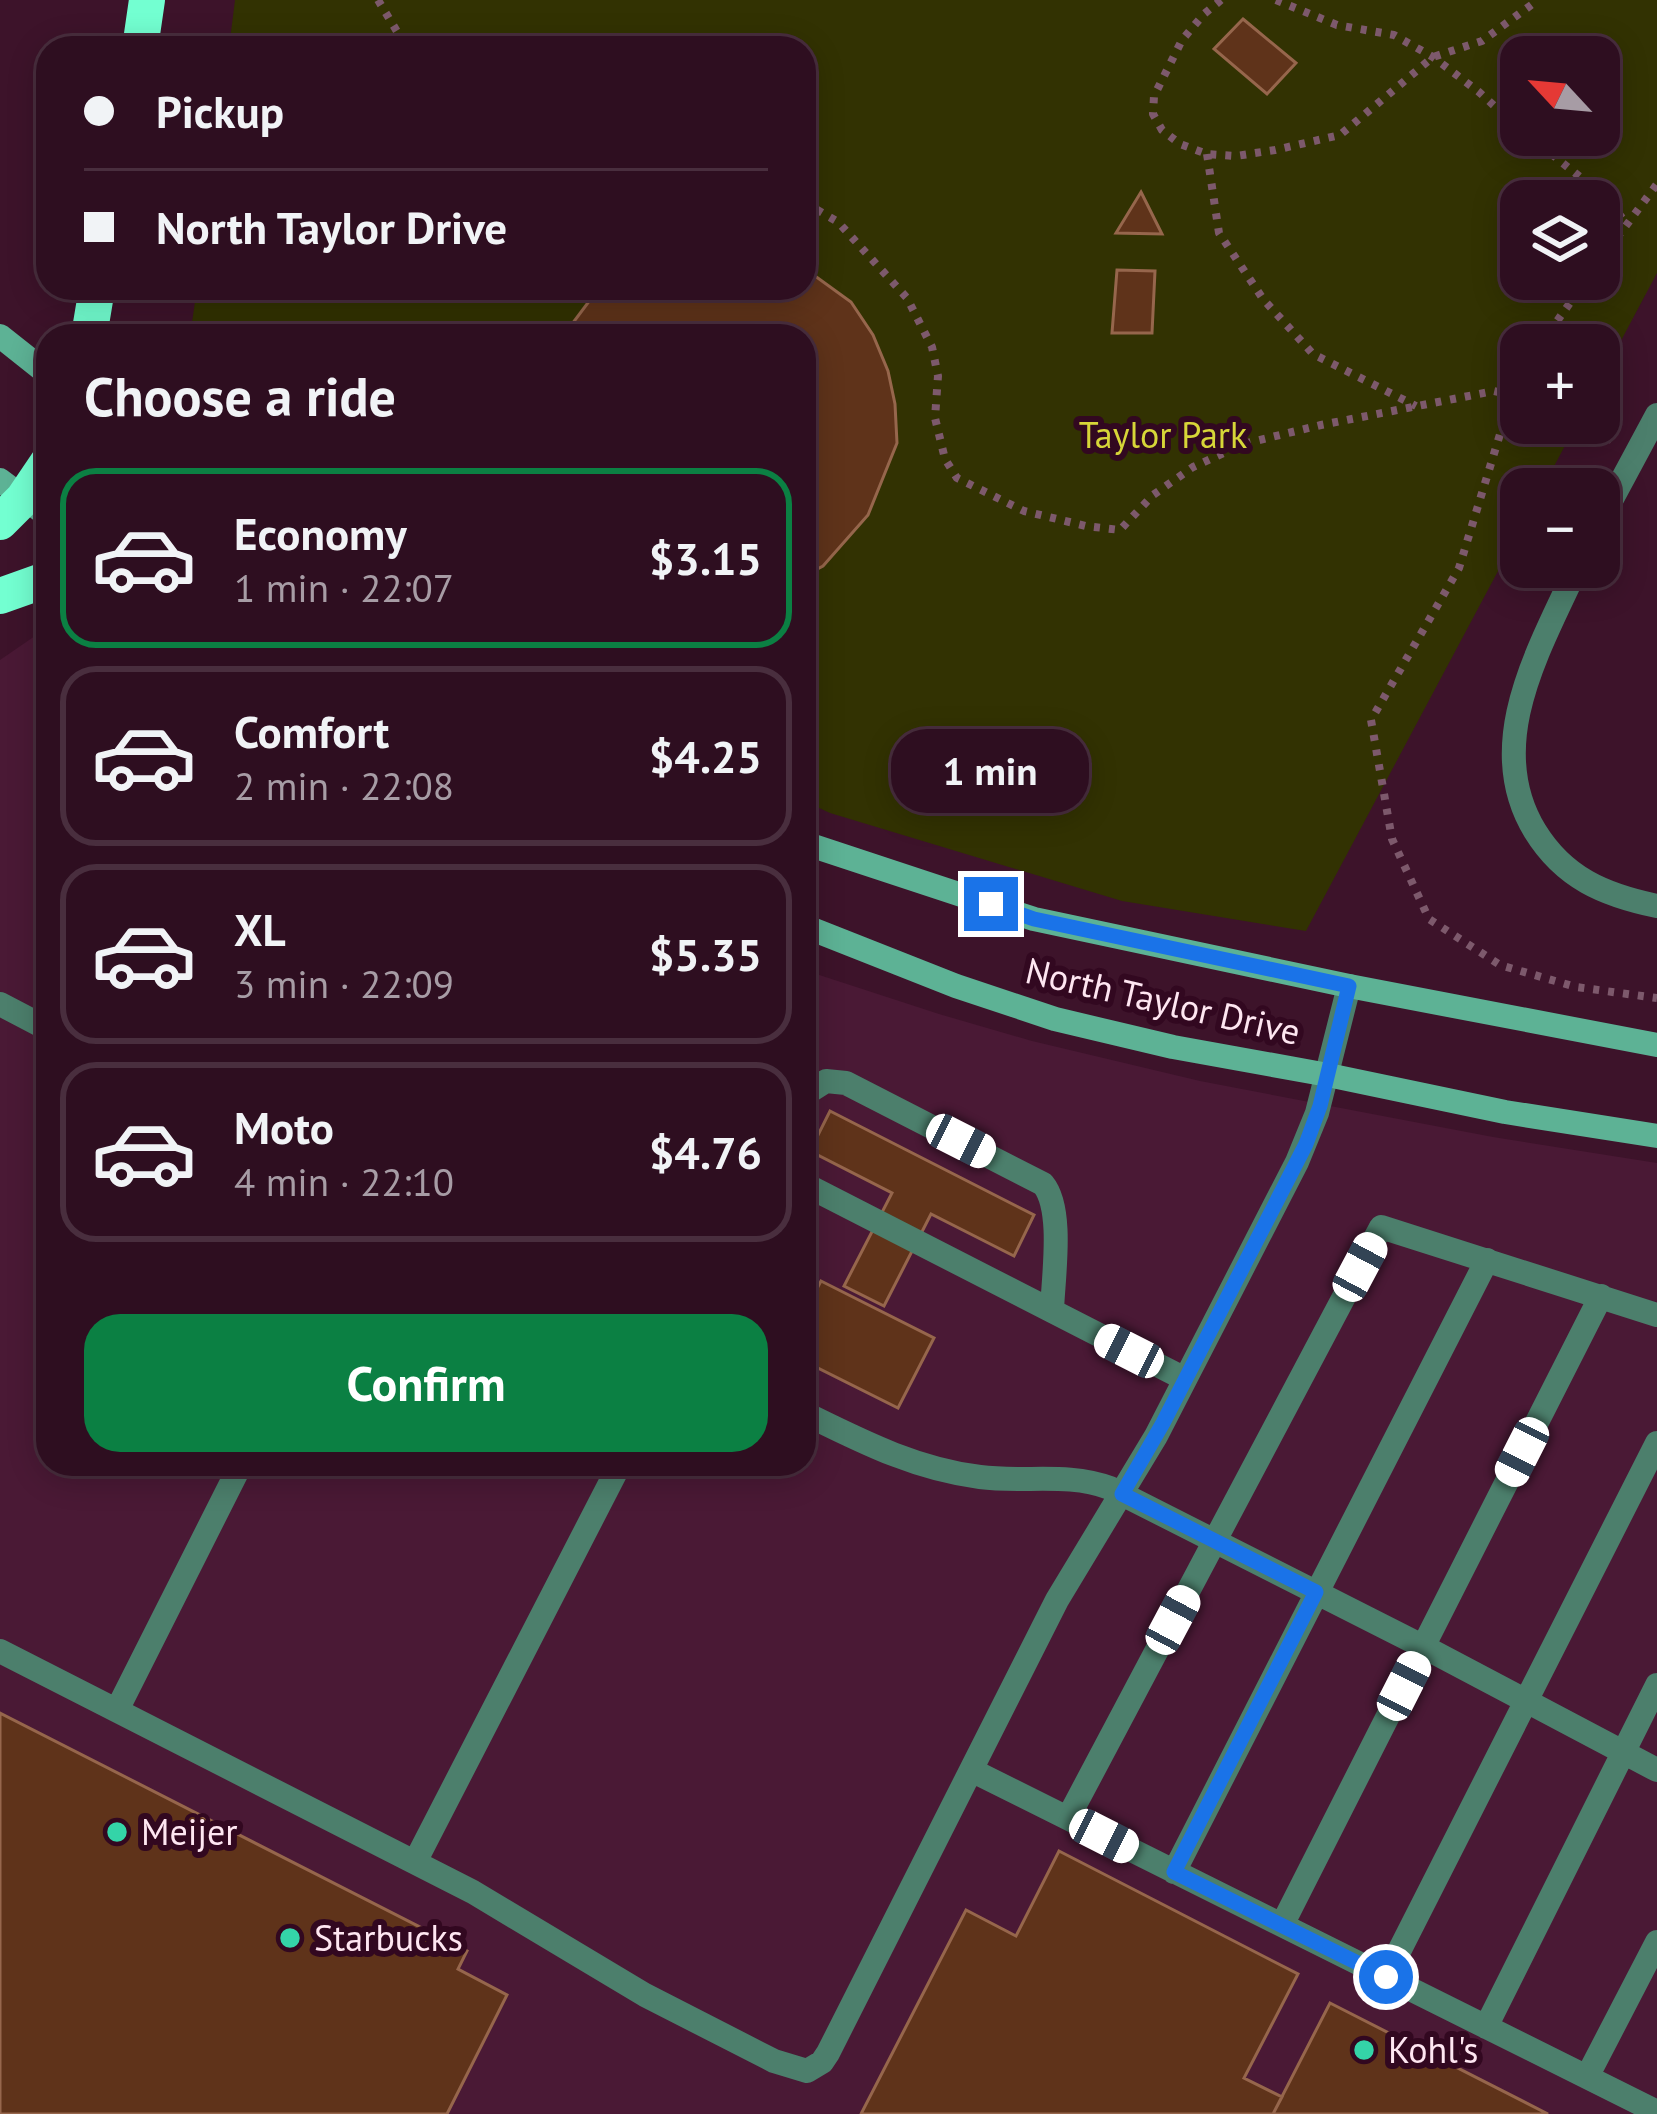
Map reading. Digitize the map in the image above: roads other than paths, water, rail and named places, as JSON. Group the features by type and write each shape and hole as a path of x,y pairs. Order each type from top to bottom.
{"highway":[{"path":"142,36 147,0"},
{"path":"18,504 36,479"},
{"path":"0,596 36,583"}],"main road":[{"path":"0,335 36,364"},
{"name":"North Taylor Drive","path":"816,847 1034,919 1657,1045"},
{"name":"North Taylor Drive","path":"816,931 956,986 1055,1018 1173,1047 1522,1116 1657,1136"}],"lane":[{"path":"1620,484 1657,415"},
{"path":"1567,588 1531,668 1512,751 1516,791 1547,851 1578,879 1657,907"},
{"path":"816,940 837,939"},
{"path":"0,1651 415,1862 530,1924 645,1995 774,2061 807,2071 828,2053 1057,1600 1186,1379 1297,1162 1315,1121 1349,986"},
{"path":"0,1004 36,1023"},
{"path":"816,1087 826,1081 846,1083 1043,1184 1052,1197 1054,1219 1052,1311"},
{"path":"816,1190 1186,1379"},
{"path":"1068,1818 1382,1227 1657,1315"},
{"path":"1174,1872 1487,1261"},
{"path":"1282,1925 1601,1296"},
{"path":"816,1419 874,1448 928,1467 992,1478 1095,1482 1657,1770"},
{"path":"1386,1977 1657,1443"},
{"path":"116,1710 235,1476"},
{"path":"415,1862 614,1476"},
{"path":"1486,2026 1657,1685"},
{"path":"971,1770 1657,2112"},
{"path":"1587,2077 1657,1942"}],"place":[{"name":"Meijer","path":"117,1832"},
{"name":"Starbucks","path":"290,1938"},
{"name":"Kohl's","path":"1364,2050"}],"park label":[{"name":"Taylor Park","path":"1163,435"}]}
